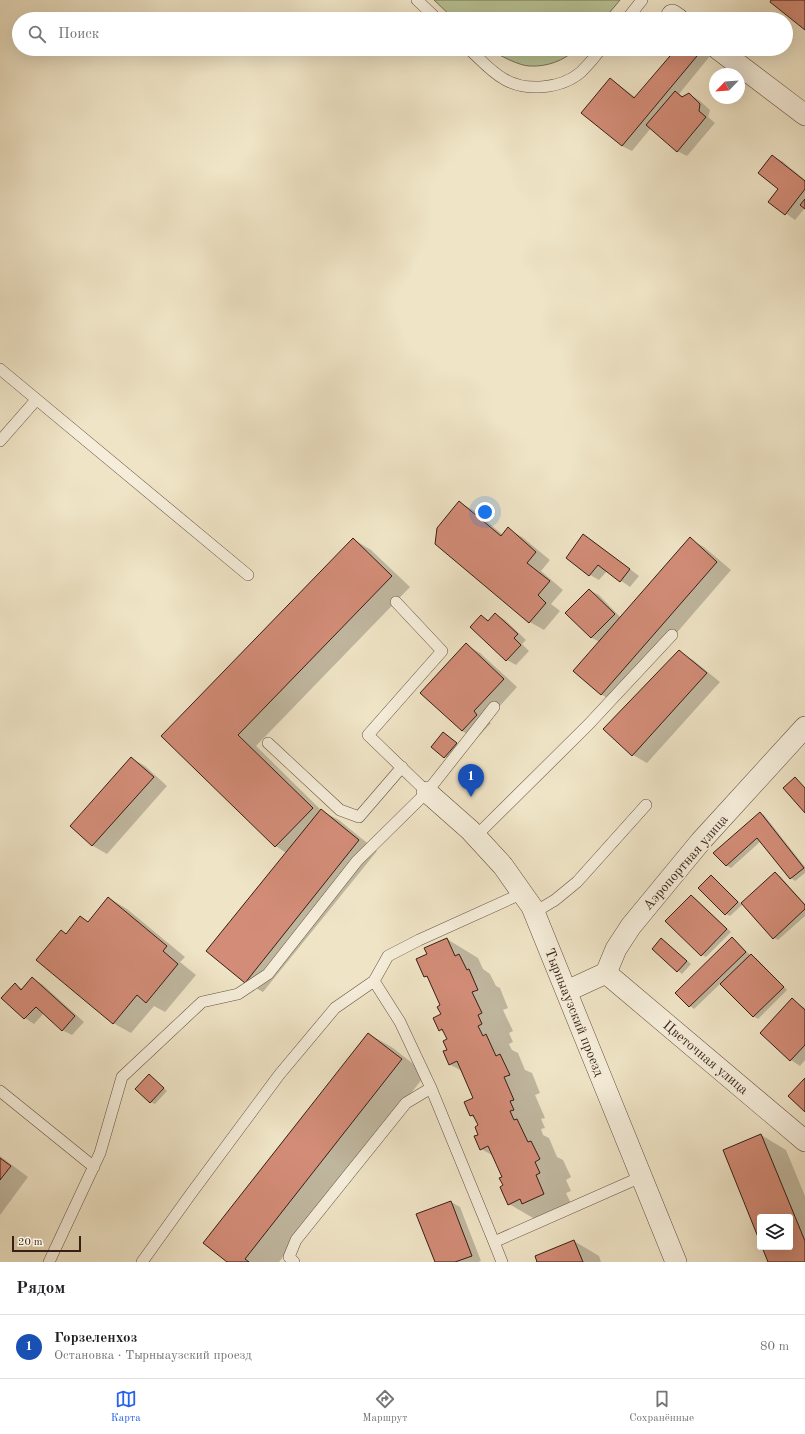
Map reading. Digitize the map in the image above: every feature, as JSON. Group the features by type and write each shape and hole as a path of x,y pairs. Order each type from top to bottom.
{"street":[{"path":"727,56 805,115"},
{"name":"Аэропортная улица","path":"606,973 616,950 631,926 701,841 805,727"},
{"name":"Тырныаузский проезд","path":"427,792 476,836 503,866 524,893 535,912 676,1262"},
{"path":"568,991 606,973"},
{"name":"Цветочная улица","path":"606,973 805,1141"}],"lane":[{"path":"417,0 430,12"},
{"path":"632,12 642,0"},
{"path":"476,56 504,79 517,84 529,86 556,85 580,72 595,56"},
{"path":"0,369 248,575"},
{"path":"0,441 36,400"},
{"path":"396,602 442,651 368,734 427,792"},
{"path":"476,836 588,726 672,634"},
{"path":"49,1262 100,1153 122,1077 202,1002 238,994 268,974 357,861 427,792 494,707"},
{"path":"268,743 340,810 359,817 402,767"},
{"path":"535,912 555,900 577,882 646,805"},
{"path":"142,1262 279,1075 335,1008 374,981 388,956 419,940 524,893"},
{"path":"374,981 400,1022 431,1088 502,1262"},
{"path":"294,1262 289,1258 296,1240 406,1103 431,1088"},
{"path":"0,1091 94,1167"},
{"path":"494,1242 641,1177"}],"green space":[{"path":"434,0 620,0 610,12 447,12"},
{"path":"501,56 567,56 548,64 536,66 525,66"}],"building":[{"path":"771,0 805,0 805,30 793,20 793,12 782,12 770,2"},
{"path":"670,56 697,56 622,146 581,113 610,78 634,98"},
{"path":"675,91 682,97 689,93 700,104 699,111 706,117 677,152 646,125"},
{"path":"772,155 805,181 805,189 785,215 768,202 778,189 758,173"},
{"path":"805,199 805,209 800,205"},
{"path":"459,501 501,536 508,527 536,552 527,563 550,581 538,595 546,603 529,623 435,544 437,528"},
{"path":"583,534 630,569 620,582 598,565 589,576 566,558"},
{"path":"690,537 717,562 601,695 573,671"},
{"path":"353,538 392,576 238,735 313,808 275,847 161,736"},
{"path":"589,589 615,614 591,638 565,613"},
{"path":"495,613 518,634 514,638 521,645 506,661 470,627 481,615 488,621"},
{"path":"466,643 504,679 474,711 477,715 462,731 420,693"},
{"path":"679,650 707,673 632,756 603,729"},
{"path":"443,732 457,743 444,758 431,747"},
{"path":"131,757 154,777 92,846 70,826"},
{"path":"795,777 805,788 805,813 783,788"},
{"path":"321,809 359,840 245,983 206,951"},
{"path":"760,812 804,868 790,879 757,838 726,866 713,853"},
{"path":"775,872 805,905 805,909 773,939 741,903"},
{"path":"711,875 738,902 725,915 698,888"},
{"path":"691,895 727,929 701,956 665,921"},
{"path":"108,897 167,946 163,951 178,964 146,1003 137,995 113,1024 36,960 61,930 66,934 80,916 88,922"},
{"path":"732,937 746,952 689,1007 675,993"},
{"path":"447,938 455,956 459,954 467,970 469,969 478,990 472,992 482,1013 478,1015 482,1024 478,1026 483,1036 486,1034 496,1056 500,1054 510,1075 504,1077 514,1100 510,1101 514,1110 510,1111 514,1120 517,1119 528,1142 531,1141 540,1159 535,1162 540,1173 536,1175 544,1194 522,1204 520,1199 508,1205 500,1187 503,1185 499,1178 502,1177 488,1146 480,1150 474,1136 478,1135 475,1127 478,1125 473,1115 470,1116 464,1102 473,1098 457,1061 449,1065 443,1051 447,1050 443,1041 447,1039 442,1029 439,1031 433,1018 441,1014 437,1007 440,1005 427,976 424,977 416,959 427,954 424,948"},
{"path":"661,938 687,961 677,972 652,949"},
{"path":"751,954 784,987 753,1017 720,984"},
{"path":"32,977 75,1016 62,1031 36,1007 24,1019 1,998 15,983 21,990"},
{"path":"792,998 805,1010 805,1045 790,1061 760,1033"},
{"path":"368,1033 402,1059 245,1259 249,1262 227,1262 203,1243"},
{"path":"149,1074 164,1088 150,1103 135,1089"},
{"path":"805,1078 805,1112 788,1096"},
{"path":"761,1134 805,1241 805,1262 768,1262 763,1250 793,1250 793,1214 757,1214 757,1235 723,1150"},
{"path":"0,1158 11,1166 0,1180"},
{"path":"451,1201 472,1256 455,1262 435,1262 416,1214"},
{"path":"574,1240 583,1262 537,1262 535,1256"}],"place":[{"name":"Горзеленхоз","path":"471,797"}]}
